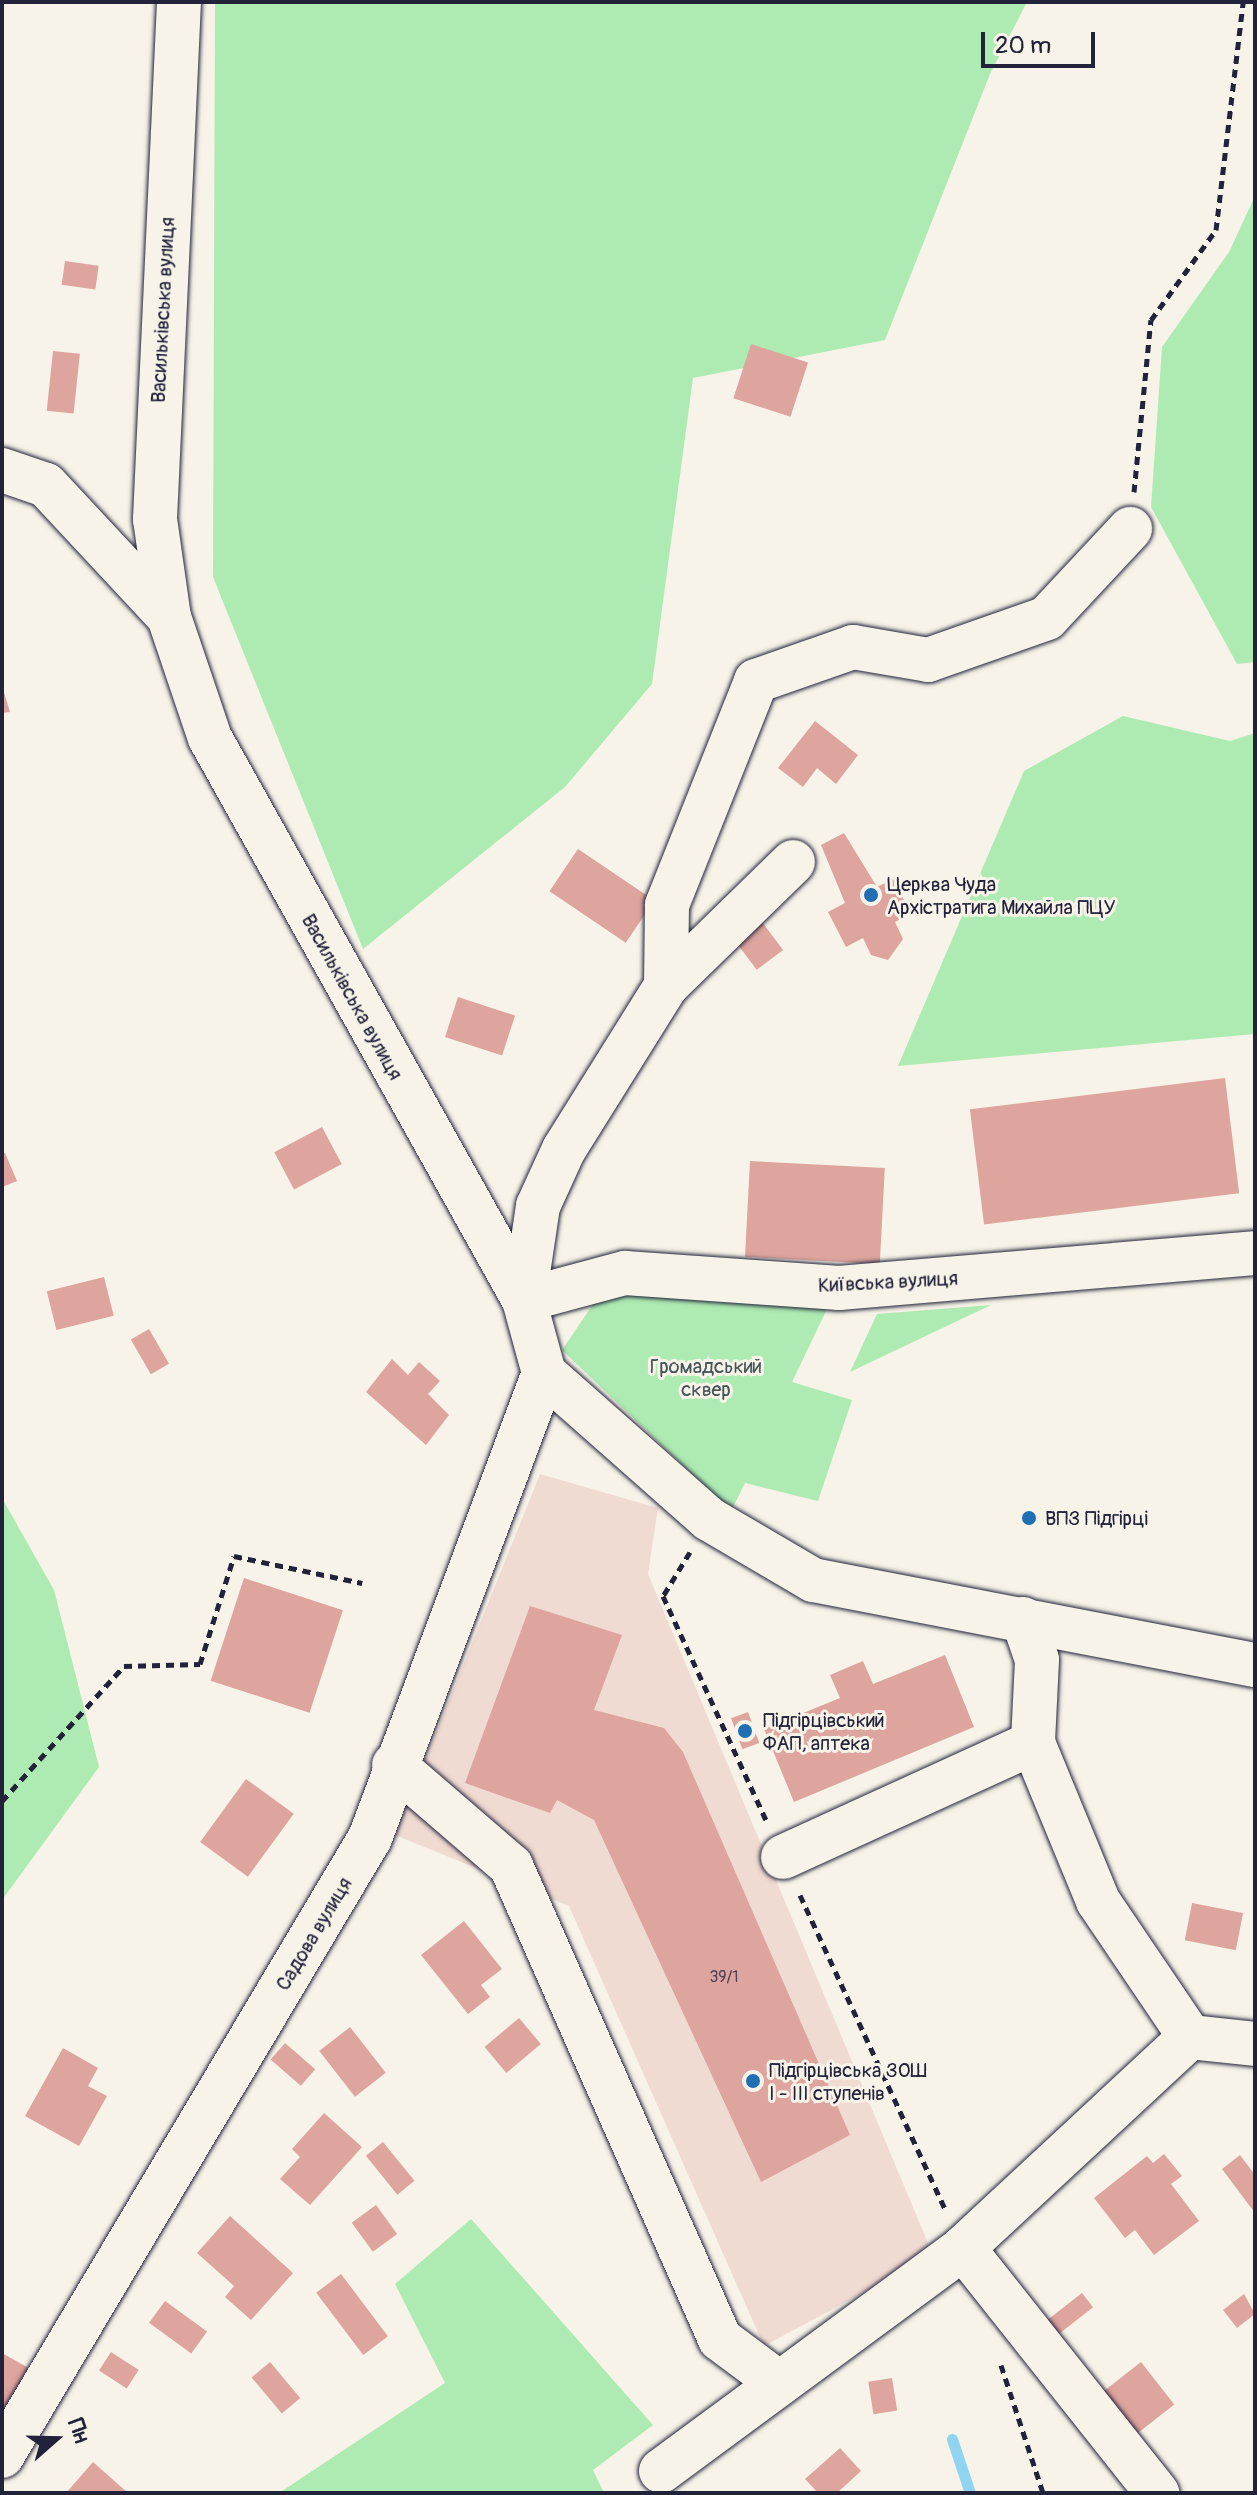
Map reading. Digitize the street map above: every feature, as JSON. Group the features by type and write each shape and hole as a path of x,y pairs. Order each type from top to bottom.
{"street":[{"name":"Васильківська вулиця","path":"179,2 155,519 169,617 210,738 524,1300 544,1373"},
{"name":"Васильківська вулиця","path":"2,470 46,485 169,617"},
{"path":"666,986 667,905 756,681 853,647 928,660 1047,618 1130,529"},
{"path":"524,1300 538,1206 564,1149 666,986 793,862"},
{"name":"Київська вулиця","path":"524,1300 625,1273 839,1288 1255,1253"},
{"path":"544,1373 709,1519 813,1580 1255,1665"},
{"name":"Садова вулиця","path":"2,2456 370,1838 394,1765 544,1373"},
{"path":"1023,1619 1037,1660 1033,1743 1098,1901 1190,2037"},
{"path":"783,1857 1033,1743"},
{"path":"394,1765 511,1866 720,2339 779,2383"},
{"path":"661,2471 963,2248 1190,2037 1255,2044"},
{"path":"963,2248 1157,2493"}],"path":[{"path":"1130,529 1151,320 1216,230 1243,2"},
{"path":"709,1519 663,1596 963,2248"},
{"path":"2,1801 124,1666 200,1664 234,1556 362,1583"},
{"path":"996,2349 1043,2493"}],"shaded area":[{"name":"Підгірцівська ЗОШ І - ІІІ ступенів","path":"540,1474 658,1508 648,1574 933,2255 764,2346 569,1906 395,1835"}],"green space":[{"path":"215,2 1027,2 990,74 885,340 693,378 652,684 565,787 363,949 213,577"},
{"path":"1255,196 1255,662 1237,664 1151,507 1162,347 1229,252"},
{"path":"1123,716 1230,741 1255,733 1255,1034 898,1066 1024,771"},
{"name":"Громадський сквер","path":"602,1291 828,1307 792,1382 852,1400 818,1501 745,1483 731,1511 562,1350"},
{"path":"991,1305 850,1372 877,1314"},
{"path":"2,1498 54,1590 99,1767 2,1900"},
{"path":"471,2219 653,2425 593,2470 604,2493 279,2493 445,2383 395,2284"}],"building":[{"path":"65,261 99,266 95,289 62,285"},
{"path":"751,344 808,363 790,417 733,398"},
{"path":"53,351 80,354 74,413 47,411"},
{"path":"2,686 10,712 2,713"},
{"path":"815,721 858,755 836,784 817,768 803,787 778,768"},
{"name":"Церква Чуда Архістратига Михайла ПЦУ","path":"844,833 877,887 893,879 911,914 895,922 903,939 888,960 871,955 863,938 846,947 828,912 845,903 821,845"},
{"path":"578,849 654,900 626,943 549,891"},
{"path":"762,922 783,950 757,970 736,942"},
{"path":"458,997 515,1016 502,1055 445,1037"},
{"path":"1225,1078 1239,1193 984,1224 970,1109"},
{"path":"322,1127 342,1164 294,1189 274,1152"},
{"path":"5,1153 17,1181 2,1187 2,1154"},
{"path":"750,1161 885,1168 880,1264 745,1257"},
{"path":"104,1277 114,1316 56,1330 47,1291"},
{"path":"149,1329 169,1364 151,1374 131,1340"},
{"path":"392,1359 408,1375 419,1362 440,1381 428,1394 449,1415 426,1445 366,1392"},
{"path":"244,1578 343,1610 310,1713 211,1681"},
{"path":"530,1606 622,1635 594,1710 664,1728 683,1752 850,2135 761,2182 594,1820 557,1800 550,1813 465,1783"},
{"path":"945,1655 974,1727 794,1802 764,1729 840,1698 830,1675 863,1661 873,1684"},
{"name":"Підгірцівський ФАП, аптека","path":"748,1712 759,1743 742,1749 731,1718"},
{"path":"246,1779 294,1814 248,1877 200,1842"},
{"path":"1192,1903 1243,1913 1236,1950 1185,1940"},
{"path":"464,1921 502,1969 481,1985 490,1997 468,2014 421,1955"},
{"path":"519,2018 541,2044 506,2073 485,2047"},
{"path":"350,2027 386,2073 355,2097 319,2051"},
{"path":"285,2043 315,2069 301,2086 271,2060"},
{"path":"63,2048 98,2068 88,2086 107,2096 79,2146 25,2116"},
{"path":"324,2113 362,2147 310,2205 280,2179 300,2157 292,2149"},
{"path":"383,2142 414,2181 397,2195 366,2156"},
{"path":"1164,2154 1182,2176 1171,2184 1199,2221 1154,2255 1135,2230 1125,2238 1094,2198 1147,2156 1153,2163"},
{"path":"1240,2155 1255,2175 1255,2213 1222,2169"},
{"path":"376,2205 397,2234 373,2252 352,2223"},
{"path":"230,2216 293,2273 251,2320 225,2297 234,2286 197,2253"},
{"path":"341,2274 388,2336 363,2355 316,2293"},
{"path":"1082,2293 1093,2307 1054,2338 1043,2324"},
{"path":"1244,2294 1255,2314 1237,2328 1223,2310"},
{"path":"165,2301 207,2332 191,2353 149,2323"},
{"path":"111,2352 139,2370 127,2388 99,2370"},
{"path":"2,2353 34,2371 2,2429"},
{"path":"270,2362 300,2398 282,2413 252,2377"},
{"path":"1141,2362 1174,2405 1136,2435 1102,2392"},
{"path":"892,2378 897,2411 873,2414 868,2382"},
{"path":"840,2448 861,2471 837,2493 818,2493 805,2479"},
{"path":"93,2462 128,2493 66,2493"}],"waterway":[{"path":"952,2439 970,2493"}],"place":[{"name":"Церква Чуда Архістратига Михайла ПЦУ","path":"871,895"},
{"name":"ВПЗ Підгірці","path":"1029,1518"},
{"name":"Підгірцівський ФАП, аптека","path":"745,1731"},
{"name":"Підгірцівська ЗОШ І - ІІІ ступенів","path":"753,2081"}]}
